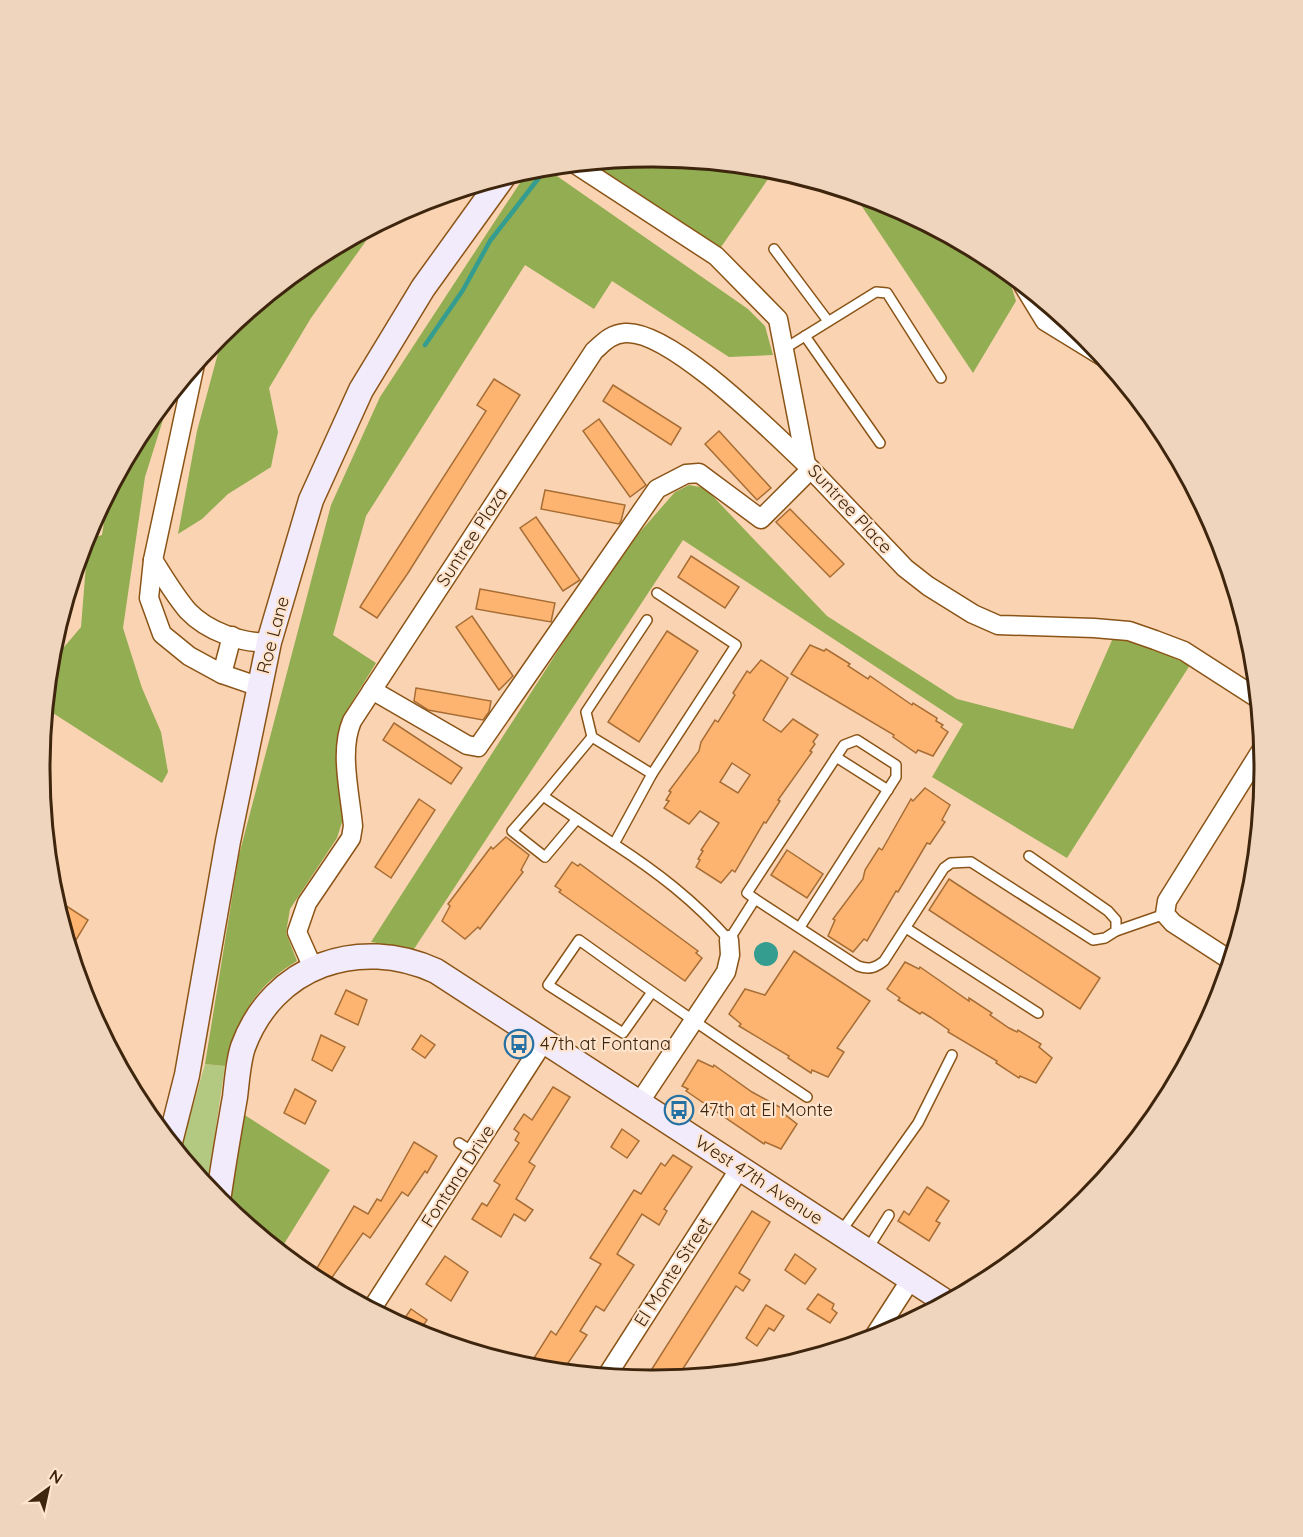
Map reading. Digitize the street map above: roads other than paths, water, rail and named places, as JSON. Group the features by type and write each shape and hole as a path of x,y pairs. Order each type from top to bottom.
{"street":[{"name":"Suntree Place","path":"585,171 716,256 778,319 809,466 905,568 973,614 998,625 1129,632 1184,651 1248,692"},
{"name":"Roe Lane","path":"172,1133 187,1075 228,842 269,642 311,500 362,390 423,288 496,187"},
{"path":"1036,306 1045,321 1070,336"},
{"name":"Suntree Plaza","path":"313,968 297,932 301,916 351,838 353,826 347,733 372,690 594,351 610,336 626,333 642,334 657,341 729,390 809,466"},
{"path":"191,381 153,561 149,598 162,634 189,656 222,674 260,687"},
{"path":"372,690 467,745 478,747 657,489 686,474 699,473 761,519 809,466"},
{"path":"153,561 189,611 219,632 258,643 269,642"},
{"path":"222,674 232,636"},
{"path":"1224,956 1173,923 1165,914 1167,901 1254,762"},
{"path":"639,1103 726,972 730,955 729,939"},
{"name":"West 47th Avenue","path":"220,1188 242,1050 263,1010 293,980 313,968 351,956 393,957 414,961 436,971 939,1297"},
{"name":"Fontana Drive","path":"375,1303 466,1147 544,1041"},
{"name":"El Monte Street","path":"611,1369 740,1168"},
{"path":"881,1325 911,1279"}],"lane":[{"path":"774,249 828,321"},
{"path":"783,349 876,292 887,293 941,378"},
{"path":"805,336 880,443"},
{"path":"614,844 652,774 736,645 657,593"},
{"path":"647,621 586,712 592,737 652,774"},
{"path":"577,819 545,857 512,831 592,737"},
{"path":"800,927 896,777 896,765 857,740 844,745 747,893 858,966 867,969 884,961 944,867 961,861 971,862 1093,940 1105,938 1116,931 1165,914"},
{"path":"836,757 888,790"},
{"path":"543,796 661,874 704,912 729,939 755,899"},
{"path":"1029,856 1108,911 1116,920 1116,931"},
{"path":"906,928 1038,1013"},
{"path":"652,992 623,1033 548,985 579,940 652,992 692,1022 807,1097"},
{"path":"840,1233 918,1123 952,1055"},
{"path":"867,1250 889,1215"}],"water":[{"path":"766,942 774,946 778,954 774,962 766,966 758,962 754,954 758,946"}],"waterway":[{"path":"425,345 463,290 490,241 539,177"}],"place":[{"name":"47th at Fontana","path":"519,1044"},
{"name":"47th at El Monte","path":"679,1110"}]}
